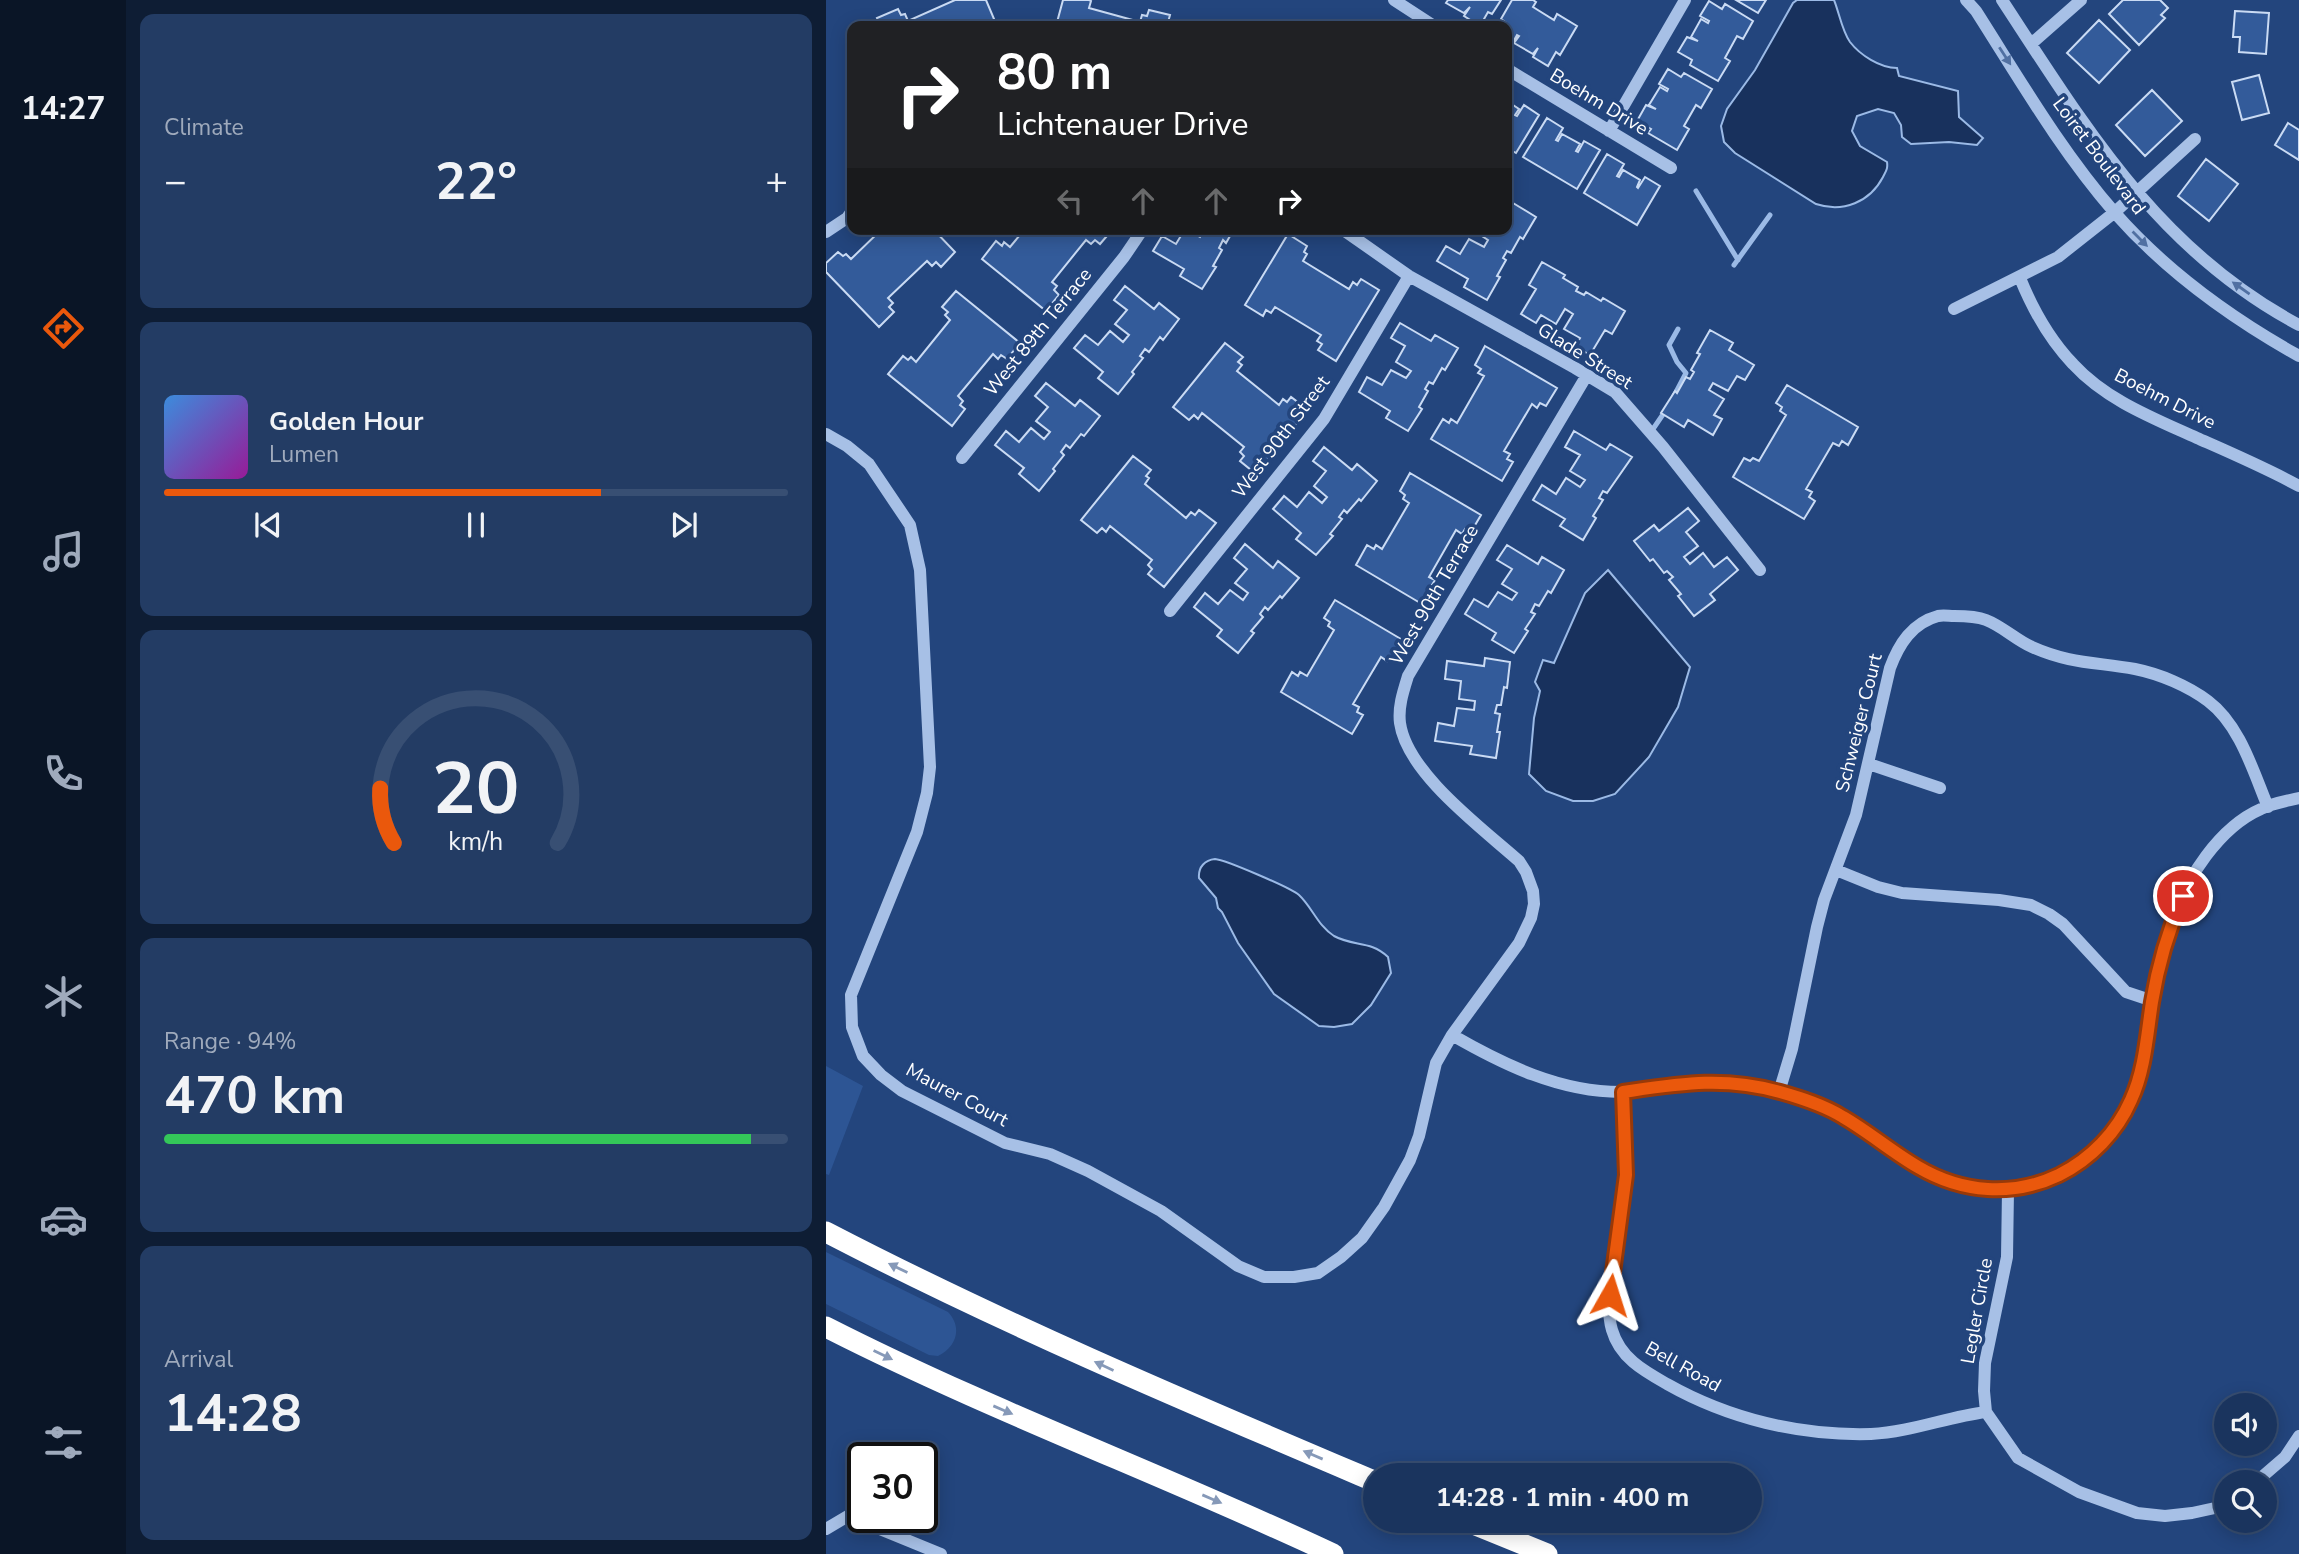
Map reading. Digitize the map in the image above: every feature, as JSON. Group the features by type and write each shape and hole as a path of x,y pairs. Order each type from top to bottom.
{"highway":[{"path":"826,1232 974,1306 1104,1366 1363,1476"},
{"path":"826,1327 940,1383 1333,1554"},
{"path":"1495,1533 1547,1554"}],"street":[{"path":"1394,0 1426,21"},
{"name":"Loiret Boulevard","path":"1966,0 1976,11 2069,154 2115,212 2155,254 2204,295 2299,356"},
{"name":"Loiret Boulevard","path":"2002,0 2094,139 2156,216 2197,254 2251,295 2299,325"},
{"path":"2031,44 2081,0"},
{"path":"1609,131 1680,2"},
{"name":"Boehm Drive","path":"1512,72 1671,168"},
{"path":"1954,309 2058,257 2115,212 2195,139"},
{"path":"826,232 847,218"},
{"name":"West 89th Terrace","path":"962,458 1139,235"},
{"name":"Glade Street","path":"1351,235 1409,276 1587,375 1625,401 1760,570"},
{"name":"West 90th Street","path":"1170,611 1324,419 1409,276"},
{"name":"Boehm Drive","path":"2020,278 2033,310 2054,341 2073,365 2094,384 2155,419 2299,486"},
{"name":"West 90th Terrace","path":"1452,1035 1519,943 1531,918 1533,891 1519,862 1427,778 1402,736 1400,704 1408,676 1587,375"},
{"name":"Maurer Court","path":"826,434 847,446 869,464 889,491 911,525 920,570 930,767 927,793 916,832 851,995 852,1027 863,1056 881,1075 902,1091 1005,1143 1050,1154 1130,1194 1161,1211 1238,1266 1264,1277 1294,1277 1318,1273 1341,1257 1362,1238 1384,1207 1410,1160 1419,1136 1436,1063 1452,1035"},
{"name":"Schweiger Court","path":"1779,1092 1792,1049 1824,900 1856,815 1885,685 1898,647 1908,634 1931,619 1940,615 1970,616 1985,620 2028,646 2053,656 2078,663 2135,669 2154,674 2194,692 2222,714 2234,732 2268,807"},
{"path":"1869,764 1940,788"},
{"path":"1452,1035 1504,1063 1578,1088 1623,1092 1689,1082 1728,1082 1779,1092 1841,1115 1931,1174 1974,1187 2008,1190 2032,1186 2066,1171 2092,1154 2112,1132 2131,1101 2136,1088 2165,942 2192,877 2217,841 2231,827 2268,807 2299,798"},
{"path":"1836,870 1878,887 1902,893 2031,905 2063,924 2126,992 2152,1001"},
{"name":"Bell Road","path":"1623,1092 1626,1175 1609,1312 1612,1330 1620,1349 1639,1368 1691,1398 1729,1413 1802,1430 1871,1434 1894,1432 1986,1412"},
{"name":"Legler Circle","path":"1986,1412 1985,1363 2007,1257 2008,1190"},
{"path":"1986,1412 2018,1458 2059,1482 2111,1505 2137,1513 2165,1516 2214,1508"},
{"path":"2270,1470 2285,1457 2299,1436"},
{"path":"826,1529 848,1516 941,1554"}],"shaded area":[{"path":"1797,0 1834,0 1847,38 1865,56 1884,66 1897,68 1899,76 1958,91 1959,117 1983,138 1977,145 1949,142 1911,144 1902,137 1901,125 1894,113 1878,109 1857,116 1852,131 1860,146 1887,162 1887,168 1871,193 1855,203 1836,207 1816,204 1735,153 1724,142 1721,126 1727,109 1755,70"},
{"path":"1608,570 1690,667 1678,707 1649,757 1615,794 1593,801 1573,801 1546,791 1529,774 1534,718 1540,691 1535,682 1543,660 1554,663 1585,593"},
{"path":"1215,859 1294,891 1334,936 1375,948 1388,957 1391,973 1371,1005 1352,1024 1319,1026 1274,994 1238,943 1218,908 1216,898 1199,878 1203,865"},
{"path":"826,1066 863,1086 829,1175 826,1174"},
{"path":"826,1252 948,1312 953,1318 956,1331 949,1348 938,1356 929,1355 826,1304"}],"building":[{"path":"955,0 986,0 995,21 908,21"},
{"path":"1063,0 1089,0 1089,8 1136,21 1057,21"},
{"path":"1448,0 1501,0 1492,14 1488,12 1483,21 1472,21 1464,16 1470,7 1464,13 1446,3"},
{"path":"1512,0 1533,0 1536,2 1533,7 1554,20 1557,14 1577,26 1560,55 1556,52 1548,66 1533,57 1538,48 1533,54 1514,43 1519,36 1517,35 1512,44 1512,21 1501,19"},
{"path":"1736,0 1766,0 1758,13"},
{"path":"2123,0 2160,0 2168,8 2161,15 2165,18 2139,45 2109,14"},
{"path":"1709,1 1722,9 1725,4 1753,21 1743,39 1737,36 1725,58 1730,61 1718,81 1690,65 1692,60 1678,52 1687,37 1698,41 1691,37 1701,19 1708,23 1709,21 1700,16"},
{"path":"898,9 901,15 905,14 908,21 878,21 877,18"},
{"path":"1149,10 1170,15 1168,21 1140,21 1142,15 1147,16"},
{"path":"2235,11 2269,13 2266,54 2239,52 2240,37 2233,37"},
{"path":"2099,20 2130,50 2099,83 2067,53"},
{"path":"1668,69 1681,77 1684,73 1712,89 1701,108 1696,105 1684,126 1689,129 1677,150 1648,133 1651,129 1637,121 1646,105 1656,109 1649,105 1660,87 1667,91 1668,89 1659,84"},
{"path":"2259,75 2269,113 2242,120 2232,82"},
{"path":"2152,90 2182,121 2145,156 2116,125"},
{"path":"1512,104 1519,109 1515,115 1517,116 1524,105 1539,115 1516,153 1512,151"},
{"path":"1547,118 1563,128 1556,140 1558,141 1562,134 1580,144 1576,151 1578,152 1584,141 1600,150 1577,189 1523,157"},
{"path":"2288,123 2299,130 2299,160 2275,145"},
{"path":"1607,154 1624,164 1617,176 1619,177 1623,170 1640,180 1638,188 1645,177 1660,186 1637,225 1584,193"},
{"path":"2206,159 2238,184 2209,221 2178,196"},
{"path":"1512,205 1536,217 1523,239 1520,237 1511,253 1507,251 1503,258 1506,260 1497,276 1500,277 1487,300 1464,287 1468,279 1437,261 1446,246 1460,254 1469,239 1484,247 1488,240 1480,235 1512,235"},
{"path":"876,235 939,235 955,252 941,267 936,262 932,266 927,261 888,298 893,303 889,307 894,312 879,327 826,272 826,263 838,252 851,259"},
{"path":"1020,235 1108,235 1100,244 1095,240 1091,244 1086,240 1052,282 1057,286 1054,290 1059,295 1046,311 982,259 996,241 1002,246 1004,242 1010,247"},
{"path":"1181,235 1231,235 1226,243 1223,240 1219,248 1222,250 1213,266 1216,267 1202,289 1180,276 1184,269 1153,251 1162,236 1176,244"},
{"path":"1287,235 1307,246 1303,261 1349,289 1353,282 1357,285 1361,279 1379,290 1336,361 1318,350 1322,344 1317,341 1321,335 1275,307 1271,313 1266,310 1263,316 1245,305"},
{"path":"1542,262 1565,275 1563,278 1578,287 1576,291 1584,295 1586,292 1601,301 1603,298 1625,311 1612,334 1605,330 1590,355 1575,346 1580,338 1564,329 1573,314 1565,309 1556,324 1541,315 1536,323 1521,314 1536,289 1529,285"},
{"path":"1125,286 1154,309 1159,303 1179,319 1163,340 1160,337 1149,352 1145,349 1140,356 1143,358 1132,372 1134,374 1118,394 1098,378 1103,372 1074,348 1085,335 1098,345 1110,331 1123,342 1129,335 1115,324 1127,310 1114,300"},
{"path":"956,291 1020,343 1007,359 1001,355 998,359 993,354 958,396 963,401 960,405 965,409 952,426 888,374 903,356 908,360 911,357 916,362 950,320 945,315 948,312 942,307"},
{"path":"1400,323 1431,341 1435,335 1458,348 1445,370 1442,368 1433,384 1429,382 1425,389 1428,391 1419,407 1422,409 1408,431 1386,418 1390,411 1359,392 1367,377 1382,385 1391,370 1406,378 1411,371 1396,362 1405,346 1391,338"},
{"path":"1710,330 1733,343 1729,350 1754,365 1745,380 1737,376 1728,391 1713,383 1709,390 1724,399 1714,415 1722,419 1713,435 1688,420 1684,427 1661,413 1686,377 1690,379 1694,372 1691,370 1700,354 1697,353"},
{"path":"1225,343 1243,357 1238,362 1242,365 1237,371 1279,405 1283,399 1287,402 1291,397 1308,410 1256,474 1240,461 1244,456 1240,452 1244,447 1202,413 1198,419 1194,415 1189,420 1173,407"},
{"path":"1485,346 1557,388 1546,406 1540,403 1537,408 1532,404 1504,451 1510,454 1507,459 1513,462 1502,481 1431,439 1443,419 1449,423 1451,419 1457,423 1484,376 1478,373 1481,369 1475,365"},
{"path":"1046,383 1075,406 1080,400 1100,416 1070,448 1066,445 1061,452 1064,455 1053,469 1055,471 1039,491 1019,474 1024,468 995,445 1006,431 1019,442 1031,428 1044,439 1050,432 1036,421 1048,407 1035,396"},
{"path":"1787,385 1858,427 1848,445 1842,441 1839,446 1833,443 1806,489 1812,492 1809,497 1815,501 1804,519 1733,477 1744,458 1759,461 1786,415 1776,403"},
{"path":"1574,431 1606,450 1610,444 1632,457 1607,493 1603,491 1599,498 1603,500 1593,516 1596,518 1583,540 1560,526 1565,519 1533,500 1542,485 1556,494 1566,478 1580,487 1585,480 1570,471 1580,455 1565,447"},
{"path":"1324,447 1352,470 1357,464 1377,481 1361,501 1359,499 1347,513 1344,510 1339,517 1342,519 1330,534 1333,536 1316,555 1296,539 1301,533 1273,509 1284,496 1297,507 1309,492 1322,503 1327,497 1314,486 1326,471 1313,461"},
{"path":"1133,456 1151,470 1146,476 1149,478 1145,484 1186,518 1191,512 1195,515 1199,510 1216,523 1164,587 1148,574 1152,569 1148,565 1152,560 1110,526 1106,532 1102,528 1097,533 1081,520"},
{"path":"1410,473 1481,515 1471,532 1465,529 1462,534 1456,530 1429,577 1435,580 1432,585 1438,589 1427,607 1356,565 1367,545 1374,549 1376,545 1382,549 1409,503 1403,499 1405,495 1400,491"},
{"path":"1688,508 1699,521 1686,532 1698,546 1684,557 1690,564 1703,553 1714,567 1727,557 1738,570 1710,594 1715,600 1694,616 1669,580 1673,577 1667,571 1664,573 1653,559 1650,561 1634,541 1654,525 1659,531"},
{"path":"1245,544 1273,568 1278,561 1299,578 1268,610 1265,607 1260,614 1263,617 1251,631 1254,633 1238,653 1217,636 1222,630 1194,607 1205,593 1218,604 1230,590 1243,600 1248,593 1235,583 1247,569 1234,558"},
{"path":"1507,545 1538,564 1542,557 1564,570 1551,593 1548,591 1539,606 1535,604 1531,612 1535,614 1525,629 1528,631 1514,653 1492,640 1496,633 1465,614 1474,599 1488,607 1498,592 1512,600 1517,593 1502,584 1512,569 1497,560"},
{"path":"1335,600 1406,642 1396,659 1390,656 1387,661 1381,657 1353,704 1359,707 1357,712 1363,715 1352,734 1281,692 1292,672 1298,676 1300,672 1307,676 1334,630 1324,618"},
{"path":"1485,658 1510,662 1507,688 1504,687 1501,705 1497,705 1495,713 1500,714 1496,758 1470,754 1472,746 1435,741 1438,723 1454,726 1457,708 1474,710 1475,701 1459,699 1461,681 1445,679 1447,661 1484,666"}],"waterway":[{"path":"1696,191 1738,260"},
{"path":"1734,265 1770,215"},
{"path":"1674,396 1686,373 1669,345 1678,329"},
{"path":"1653,429 1666,410"}],"route":[{"path":"1610,1295 1626,1175 1623,1092 1689,1082 1728,1082 1779,1092 1841,1115 1931,1174 1974,1187 2008,1190 2032,1186 2080,1163 2112,1132 2131,1101 2145,1046 2158,968 2172,921 2183,896"}]}
